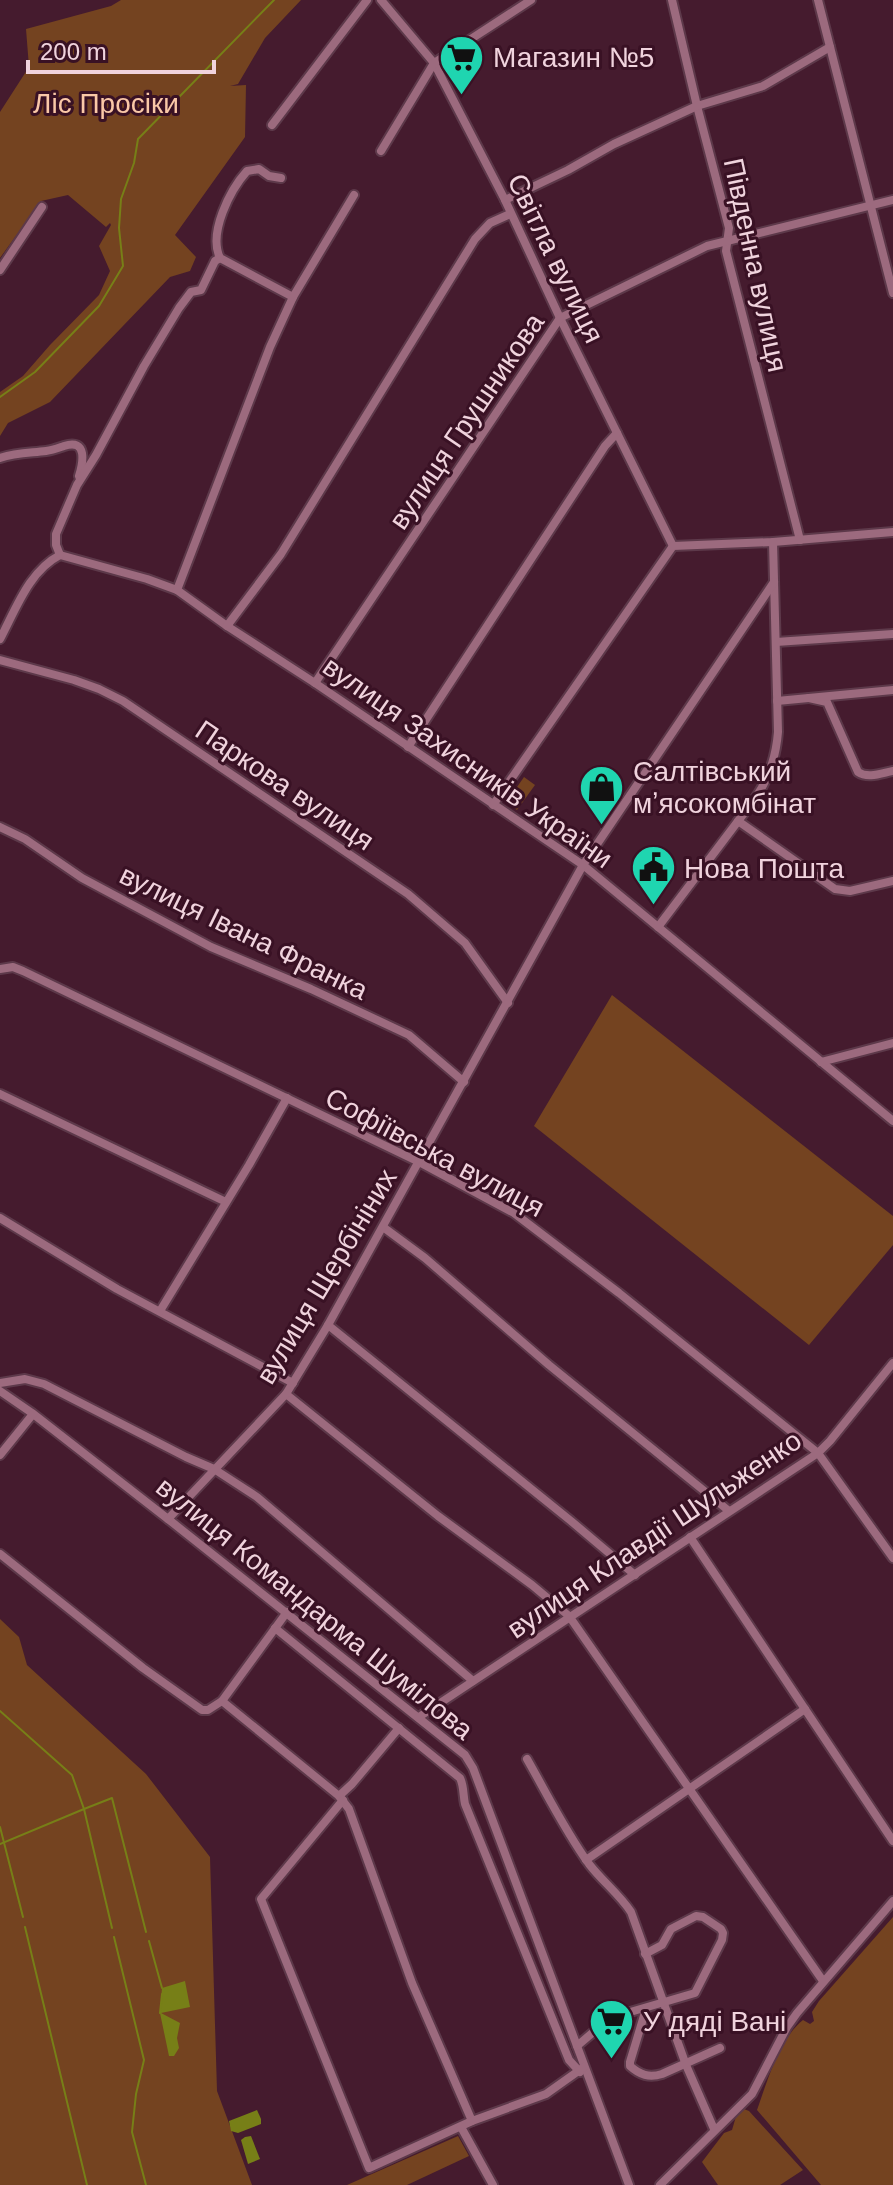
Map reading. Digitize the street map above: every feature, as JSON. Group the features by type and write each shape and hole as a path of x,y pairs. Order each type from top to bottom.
{"street":[{"path":"272,125 367,0"},
{"name":"Світла вулиця","path":"381,0 434,63 505,200 673,546"},
{"path":"381,151 434,63 531,0"},
{"name":"Південна вулиця","path":"672,0 729,228 726,251 800,540"},
{"path":"818,0 893,293"},
{"path":"505,200 697,106 763,86 830,47"},
{"path":"281,178 269,176 259,169 247,171 230,195 218,229 216,248 220,258 293,297"},
{"path":"177,590 270,347 293,297 354,195"},
{"name":"вулиця Грушникова","path":"315,683 560,318 707,246 893,200"},
{"path":"0,270 42,207"},
{"path":"227,626 281,554 475,239 490,223 510,214"},
{"path":"0,639 37,573 60,555 56,534 77,485 144,366 179,308 191,292 201,290 215,261 220,258"},
{"path":"408,747 605,446 617,433"},
{"path":"0,458 16,453 55,450 69,444 76,446 84,457 77,485"},
{"path":"493,805 673,546 893,532"},
{"path":"658,927 760,791 773,763 777,742 777,701 773,542"},
{"name":"вулиця Захисників України","path":"60,555 177,590 583,865 893,1121"},
{"name":"вулиця Щербініних","path":"168,1519 286,1394 328,1325 583,865 774,582"},
{"path":"776,642 893,634"},
{"name":"Паркова вулиця","path":"0,660 74,680 123,701 408,894 465,943 508,1003"},
{"path":"777,701 893,690"},
{"path":"809,698 827,702 858,772 869,775 893,771"},
{"path":"738,821 835,889 850,891 893,881"},
{"name":"вулиця Івана Франка","path":"0,827 25,839 82,878 211,947 409,1035 464,1082"},
{"name":"Софіївська вулиця","path":"1,969 13,967 23,971 419,1162 514,1213 818,1453 893,1558"},
{"path":"821,1062 893,1043"},
{"path":"0,1094 226,1202"},
{"path":"160,1311 287,1098"},
{"path":"0,1218 117,1289 293,1383"},
{"path":"383,1227 425,1258 549,1365 729,1511"},
{"path":"328,1325 635,1575"},
{"name":"вулиця Клавдії Шульженко","path":"419,1717 818,1453 893,1363"},
{"path":"0,1383 25,1379 44,1384 214,1469 269,1507 473,1681"},
{"name":"вулиця Командарма Шумілова","path":"0,1391 457,1747 473,1768 577,2046 582,2070 629,2185"},
{"path":"286,1394 569,1616 823,1981"},
{"path":"0,1455 33,1414"},
{"path":"690,1537 893,1841"},
{"path":"0,1554 143,1668 202,1710 208,1710 222,1701 287,1612"},
{"path":"275,1628 399,1728 460,1778 464,1786 465,1804 531,1971 569,2060 582,2070 546,2094 472,2121 369,2168 261,1899 399,1728"},
{"path":"222,1701 341,1798 349,1809 412,1983 472,2121"},
{"path":"586,1860 805,1709"},
{"path":"527,1759 586,1860 631,1912 686,2065 714,2129"},
{"path":"660,2185 752,2094 787,2027 893,1901"},
{"path":"577,2046 604,2023 620,2015 696,1992 723,1933 703,1917 696,1916 671,1929 662,1945 645,1954"},
{"path":"646,2009 630,2066 641,2074 655,2076 720,2048"},
{"path":"461,2127 493,2185"}],"green space":[{"name":"Ліс Просіки","path":"121,0 301,0 265,38 238,84 230,86 246,85 245,137 175,235 196,257 190,271 170,277 50,402 8,423 0,436 0,392 23,376 99,295 110,271 99,246 111,225 106,227 68,195 41,201 0,258 0,112 29,67 26,29 111,6"},
{"path":"524,777 535,785 517,810 506,803"},
{"path":"612,995 893,1216 893,1245 809,1345 534,1126"},
{"path":"0,1619 19,1637 27,1665 146,1774 210,1857 217,2091 252,2185 0,2185"},
{"path":"893,1917 893,2185 821,2185 757,2110 787,2038 803,2020 810,2024 814,2021 812,2012 819,2001"},
{"path":"744,2109 803,2170 780,2185 718,2185 702,2162 724,2133 732,2130 737,2113"},
{"path":"458,2136 469,2156 407,2185 347,2185"}],"shaded area":[{"path":"185,1981 190,2007 161,2013 180,2023 179,2048 174,2056 169,2056 160,2013 162,1988"},
{"path":"257,2110 261,2124 238,2133 231,2131 229,2121"},
{"path":"251,2136 260,2159 248,2164 241,2140"}],"waterway":[{"path":"0,397 35,372 99,306 123,266 119,228 121,199 134,163 138,139 274,0"},
{"path":"0,1711 72,1775 84,1809 112,1798 146,1932"},
{"path":"0,1844 84,1809 112,1928"},
{"path":"0,1827 23,1917"},
{"path":"25,1927 87,2185"},
{"path":"114,1937 144,2060 132,2132 146,2185"},
{"path":"149,1941 162,1988"},
{"path":"160,2013 162,1994"}],"place":[{"name":"Магазин №5","path":"462,96"},
{"name":"Салтівський мʼясокомбінат","path":"602,826"},
{"name":"Нова Пошта","path":"653,907"},
{"name":"У дяді Вані","path":"612,2060"}]}
